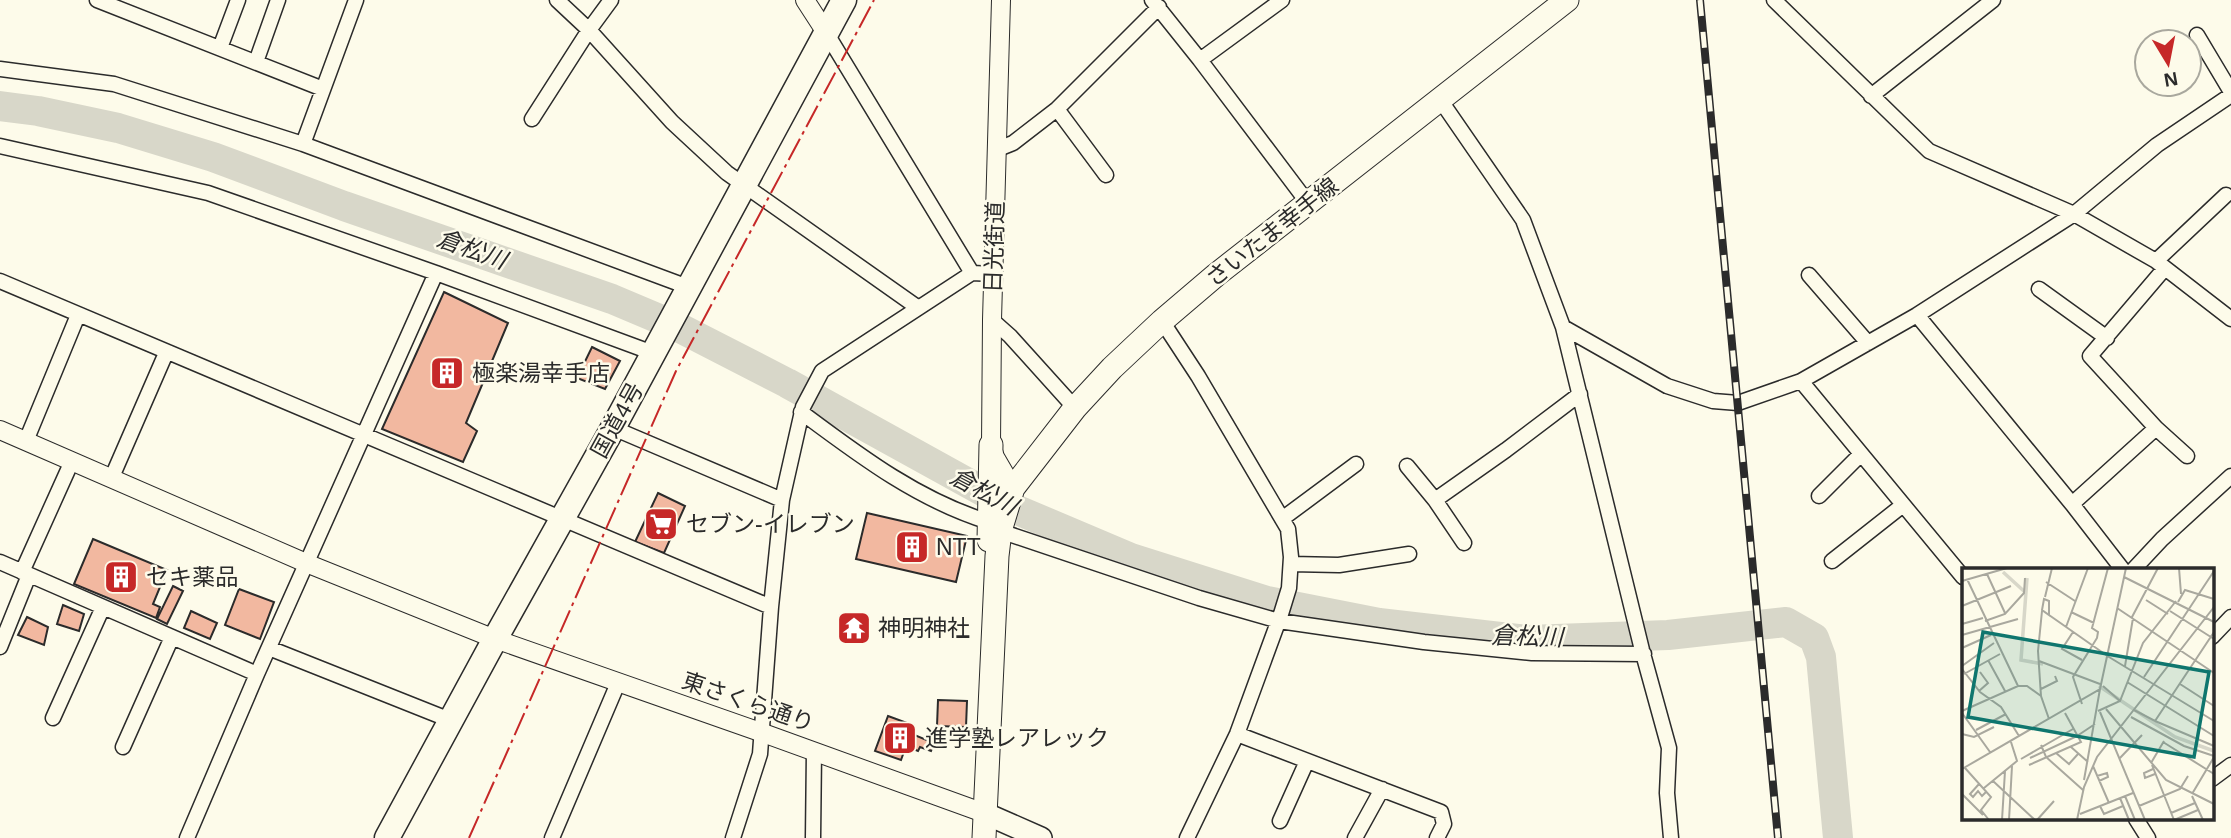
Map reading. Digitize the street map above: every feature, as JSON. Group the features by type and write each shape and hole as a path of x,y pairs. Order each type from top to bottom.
{"highway":[{"name":"国道4号","path":"387,838 613,428 844,0"}],"main road":[{"name":"さいたま幸手線","path":"1004,490 1112,368 1162,321 1567,0"},
{"path":"984,838 995,523 1004,490 991,445"},
{"path":"984,813 1041,838"}],"street":[{"path":"97,0 323,89"},
{"path":"220,48 238,0"},
{"path":"256,62 278,0"},
{"path":"303,144 356,0"},
{"path":"557,0 589,30 672,122 744,186 917,307"},
{"path":"532,119 611,0"},
{"path":"805,0 972,274"},
{"name":"日光街道","path":"991,445 1001,0"},
{"path":"1200,61 1282,0"},
{"path":"1774,0 1929,151 2074,214 2161,264 2231,319"},
{"path":"1871,96 1993,0"},
{"path":"998,149 1013,143 1057,108 1157,3 1308,204"},
{"path":"1563,327 1667,386 1713,401 1738,403 1801,381 1917,315 2074,214 2157,145 2231,93 2203,44"},
{"path":"0,69 114,84 303,144 683,297"},
{"path":"1441,101 1523,220 1563,327 1669,748 1667,793 1671,838"},
{"path":"1057,108 1106,175"},
{"path":"0,146 208,193 436,273 657,346"},
{"path":"2187,456 2156,428 2090,356 2107,338 2161,264 2226,195"},
{"path":"187,838 436,273"},
{"path":"733,838 760,754 782,500 802,409 822,371 917,307 972,274 993,274"},
{"path":"1809,275 1868,343"},
{"path":"0,281 771,607"},
{"path":"2039,289 2107,338"},
{"path":"26,441 78,315"},
{"path":"1917,315 2073,504 2121,568"},
{"path":"992,320 1010,336 1075,408"},
{"path":"1162,321 1283,519 1288,529 1290,564 1289,588 1280,617 1237,734 1187,838"},
{"path":"112,477 166,353"},
{"path":"1801,381 1962,577"},
{"path":"1435,500 1580,394"},
{"path":"802,409 859,456 910,488 967,515 1199,598 1280,617 1424,642 1532,653 1643,652"},
{"path":"613,428 782,500"},
{"path":"2073,504 2156,428"},
{"name":"東さくら通り","path":"0,430 306,563 495,639 984,813"},
{"path":"1819,496 1861,454"},
{"path":"0,647 26,573 72,461"},
{"path":"1283,519 1356,464"},
{"path":"1407,466 1435,500 1464,543"},
{"path":"2135,568 2162,539 2231,476"},
{"path":"1832,561 1903,505"},
{"path":"1290,564 1339,565 1409,554"},
{"path":"0,562 257,674"},
{"path":"53,718 103,607"},
{"path":"2214,635 2231,617"},
{"path":"123,747 172,637"},
{"path":"270,648 450,720"},
{"path":"552,838 618,683"},
{"path":"1237,734 1441,812 1444,824 1437,838"},
{"path":"813,838 814,751"},
{"path":"1280,821 1307,761"},
{"path":"2214,778 2231,765"},
{"path":"1355,838 1382,789"}],"building":[{"name":"極楽湯幸手店","path":"444,292 508,323 466,423 477,431 463,462 382,429"},
{"path":"592,347 620,361 605,389 577,378"},
{"path":"658,493 685,506 664,553 635,542"},
{"name":"NTT","path":"867,513 967,536 956,582 856,559"},
{"name":"セキ薬品","path":"93,539 167,570 153,604 160,607 156,618 74,584"},
{"path":"173,586 183,591 167,624 157,619"},
{"path":"239,589 274,602 260,639 225,625"},
{"path":"63,605 84,614 79,631 57,624"},
{"path":"191,611 217,623 210,639 184,628"},
{"path":"27,617 48,627 44,645 18,635"},
{"path":"938,700 967,701 966,727 937,726"},
{"name":"進学塾レアレック","path":"888,716 910,724 907,732 934,743 931,751 920,747 918,751 906,746 901,760 875,751"}],"waterway":[{"name":"倉松川","path":"0,106 118,128 213,157 344,206 612,299 676,326 787,383 1015,509 1131,558 1267,601 1379,623 1528,640 1668,635 1786,622 1814,638 1821,657 1838,838"}],"railway":[{"path":"1700,0 1778,838"}],"power":[{"path":"469,838 676,371 874,0"}],"place":[{"name":"極楽湯幸手店","path":"447,373"},
{"name":"セブン-イレブン","path":"661,524"},
{"name":"NTT","path":"912,547"},
{"name":"セキ薬品","path":"121,577"},
{"name":"神明神社","path":"854,628"},
{"name":"進学塾レアレック","path":"900,738"}]}
